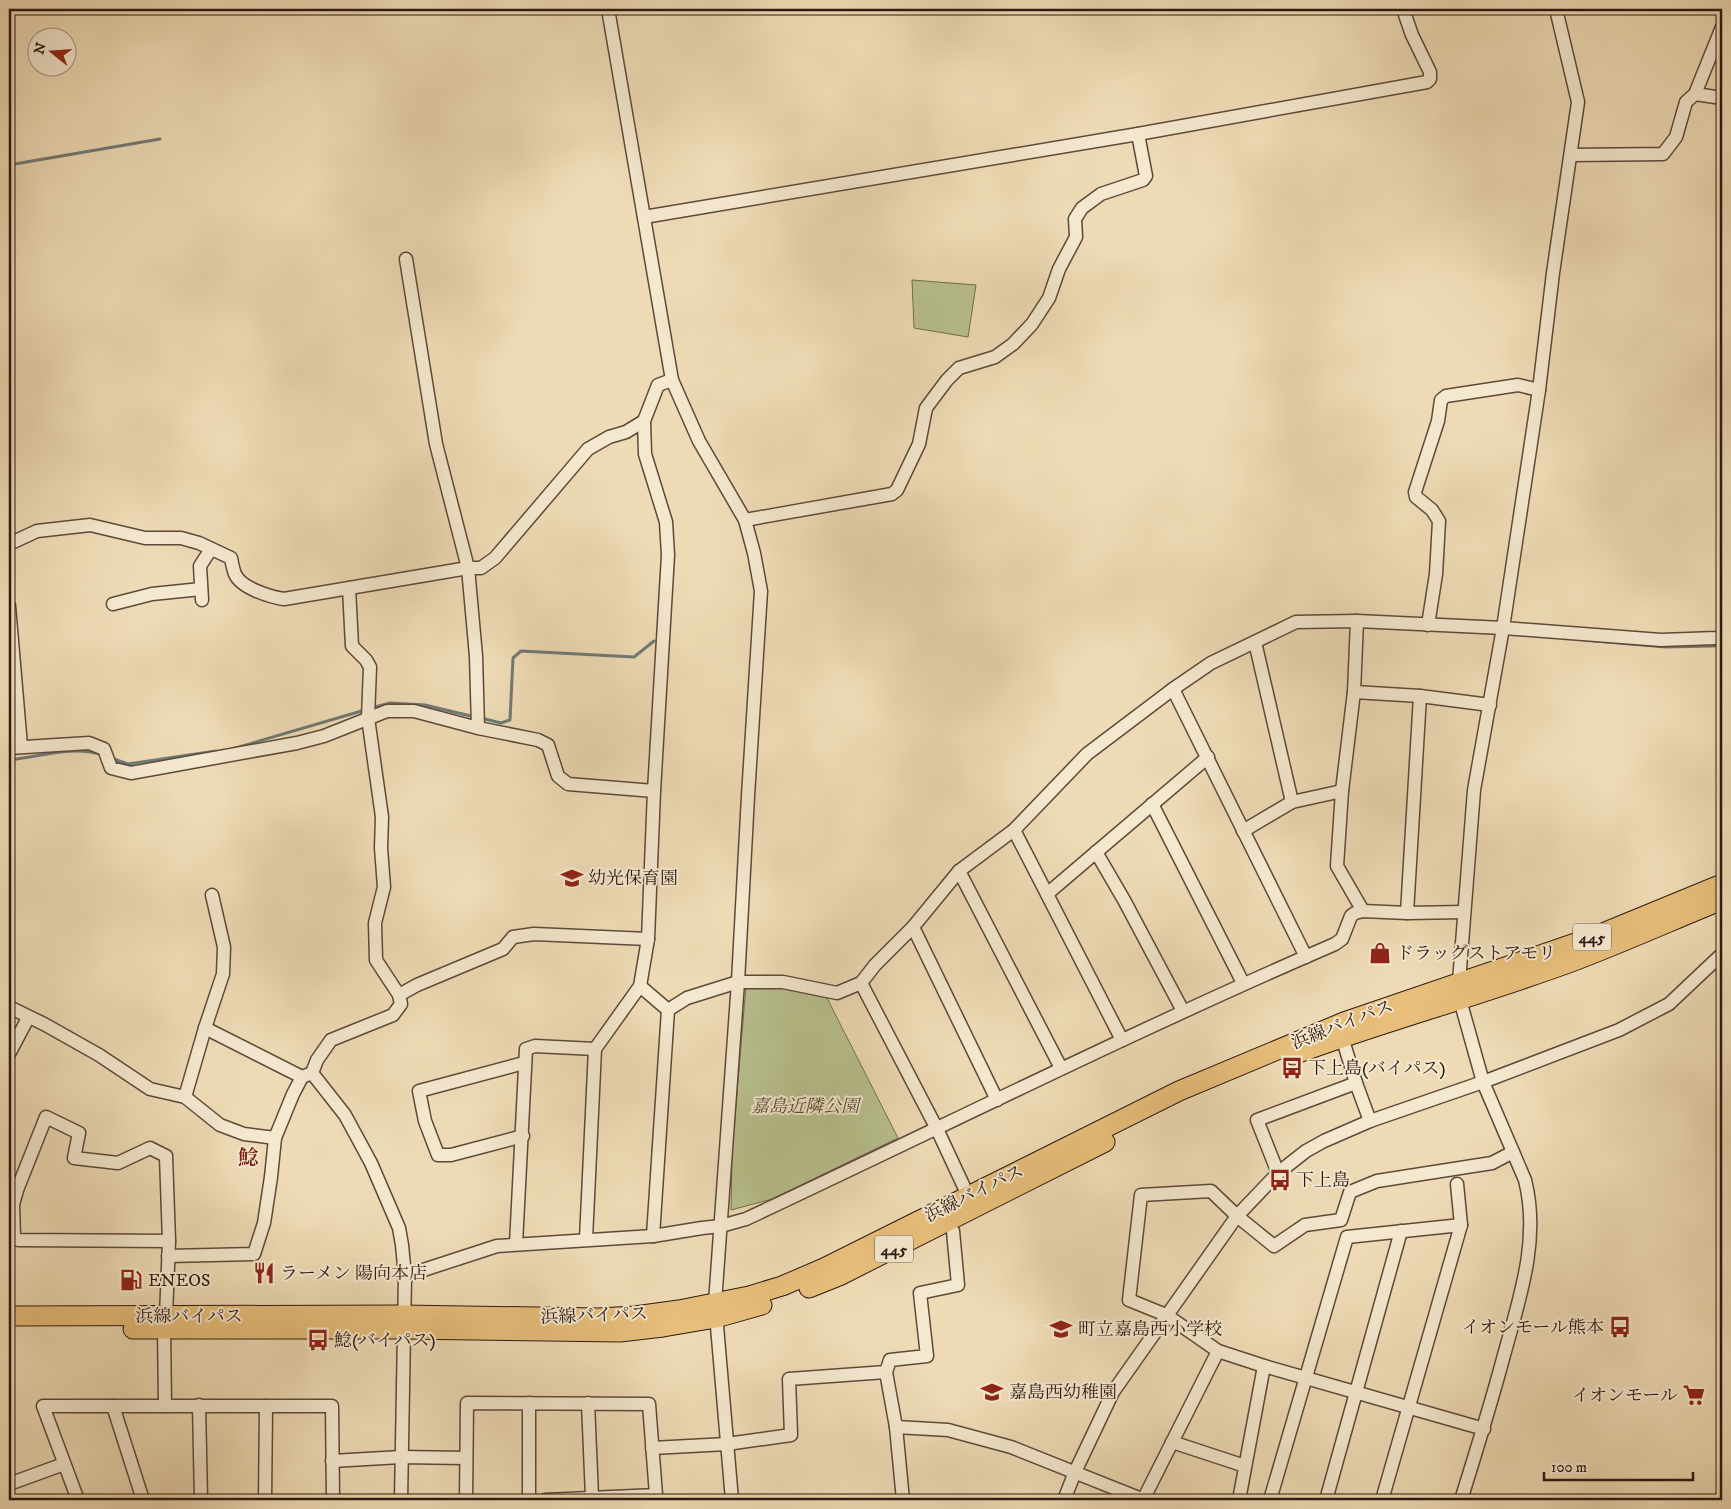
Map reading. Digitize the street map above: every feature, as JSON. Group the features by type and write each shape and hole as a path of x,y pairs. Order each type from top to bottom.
{"highway":[{"name":"浜線バイパス","path":"1459,991 1722,884"},
{"name":"浜線バイパス","path":"9,1328 165,1323 403,1322 620,1332 663,1327 716,1310 785,1298 839,1276 971,1202 1343,1029 1459,991 1575,960 1722,900"},
{"name":"浜線バイパス","path":"9,1316 165,1323"}],"street":[{"path":"608,9 672,380 699,441 745,520 754,552 761,591 716,1310 732,1500"},
{"path":"644,217 1138,134 1427,82 1430,78 1430,72 1412,35 1403,9"},
{"path":"1461,1500 1484,1429 1529,1260 1531,1216 1527,1190 1483,1082 1459,991 1474,790 1503,628 1539,390 1553,273 1578,102 1556,9"},
{"path":"1571,156 1663,154 1676,137 1686,102 1695,94 1722,27"},
{"path":"1695,94 1722,98"},
{"path":"745,520 892,494 897,490 919,444 926,408 947,380 959,368 995,357 1013,344 1032,324 1048,298 1059,269 1076,237 1075,219 1082,208 1101,194 1143,180 1146,176 1138,134"},
{"path":"406,259 436,444 468,568 476,656 478,728"},
{"path":"586,1239 595,1049 640,986 648,939 654,791 668,556 666,522 645,454 644,421 658,385 672,380"},
{"path":"1428,625 1436,574 1439,521 1432,510 1416,497 1415,492 1438,421 1441,400 1446,396 1518,384 1539,390"},
{"path":"9,544 37,531 90,525 145,538 181,538 231,558 235,575 242,582 267,596 284,599 468,568 481,568 495,558 588,449 609,437 626,432 644,421"},
{"path":"113,604 152,594 201,594 200,566 211,549"},
{"path":"168,1256 254,1254 264,1223 274,1138 293,1094 331,1040 393,1015 401,1004 399,994 376,960 375,923 384,887 381,848 382,817 368,718 370,667 366,660 352,646 350,588"},
{"path":"9,606 15,747 88,743 104,749 111,768 131,773 315,738 386,712 414,711 478,728 538,740 548,745 558,776 568,784 654,791"},
{"path":"1357,621 1354,692 1342,791 1337,866 1363,911"},
{"path":"668,1010 687,998 738,982 783,982 837,993 861,983 875,965 913,927 959,871 1014,830 1087,754 1173,689 1211,663 1296,622 1357,621 1503,628 1661,640 1716,638 1722,636"},
{"path":"1255,642 1292,802"},
{"path":"1173,689 1306,957"},
{"path":"1354,692 1420,696 1490,705"},
{"path":"1407,913 1420,696"},
{"path":"1047,894 1208,757"},
{"path":"1243,831 1292,802 1342,791"},
{"path":"1152,804 1244,983"},
{"path":"1014,830 1122,1040"},
{"path":"1096,852 1124,900 1183,1011"},
{"path":"959,871 1061,1068"},
{"path":"185,1097 223,974 224,947 212,895"},
{"path":"405,1276 497,1246 653,1236 721,1226 746,1219 1183,1011 1335,944 1342,939 1351,916 1355,913 1363,911 1407,913 1464,912"},
{"path":"913,927 997,1100"},
{"path":"399,994 416,985 503,949 513,937 534,934 648,939"},
{"path":"1064,1500 1075,1472 1114,1392 1237,1216 1278,1173 1318,1144 1370,1121 1483,1082 1619,1030 1669,1004 1722,954"},
{"path":"861,983 937,1129 971,1202"},
{"path":"640,986 668,1010"},
{"path":"9,1006 99,1055 150,1089 185,1097 220,1125 244,1134 274,1138"},
{"path":"653,1236 668,1010"},
{"path":"9,1054 28,1018"},
{"path":"205,1028 307,1075 345,1115 371,1163 399,1228 405,1276 401,1500"},
{"path":"1343,1029 1356,1083 1370,1121"},
{"path":"516,1244 526,1049 535,1046 595,1049"},
{"path":"523,1136 450,1155 438,1154 425,1121 419,1091 524,1064"},
{"path":"1278,1173 1257,1120 1356,1083"},
{"path":"165,1406 165,1323 169,1241 166,1156 150,1148 118,1163 74,1158 80,1133 46,1117 13,1189 14,1237 18,1240 169,1241"},
{"path":"1484,1429 1264,1366 1218,1350 1166,1315 1128,1300 1141,1195 1211,1190 1237,1216 1274,1246 1305,1224 1341,1220 1350,1192 1377,1181 1492,1164 1513,1152"},
{"path":"1382,1500 1461,1225 1457,1184"},
{"path":"1270,1500 1347,1238 1461,1225"},
{"path":"903,1500 896,1427 886,1372 890,1360 927,1356 920,1293 958,1285 953,1231"},
{"path":"1326,1500 1401,1232"},
{"path":"896,1427 948,1430 1011,1447 1143,1500 1218,1350"},
{"path":"1239,1500 1264,1366"},
{"path":"652,1448 727,1444 791,1435 789,1379 886,1372"},
{"path":"466,1500 467,1403 649,1404 656,1495 545,1500"},
{"path":"588,1403 592,1497"},
{"path":"528,1404 529,1500"},
{"path":"199,1405 201,1500"},
{"path":"78,1500 42,1406 332,1406 333,1500"},
{"path":"113,1406 142,1500"},
{"path":"266,1406 266,1500"},
{"path":"1172,1442 1244,1466"},
{"path":"332,1461 401,1457 466,1458"},
{"path":"9,1484 64,1464"}],"green space":[{"path":"912,280 976,285 968,337 914,328"},
{"name":"嘉島近隣公園","path":"746,986 782,986 826,996 898,1138 772,1199 731,1210 732,1153"}],"waterway":[{"path":"9,165 160,139"},
{"path":"1584,640 1666,647 1714,646 1722,643"},
{"path":"481,718 501,723 510,720 513,658 521,651 634,657 654,641"},
{"path":"371,708 390,703 425,705 475,717"},
{"path":"232,749 365,710"},
{"path":"9,760 68,751 92,752 103,755"},
{"path":"111,758 128,764 216,751"}],"place":[{"name":"幼光保育園","path":"572,878"},
{"name":"ドラッグストアモリ","path":"1380,953"},
{"name":"下上島(バイパス)","path":"1292,1068"},
{"name":"下上島","path":"1280,1180"},
{"name":"ラーメン 陽向本店","path":"264,1273"},
{"name":"ENEOS","path":"131,1280"},
{"name":"イオンモール熊本","path":"1620,1327"},
{"name":"町立嘉島西小学校","path":"1061,1329"},
{"name":"鯰(バイパス)","path":"318,1340"},
{"name":"嘉島西幼稚園","path":"992,1392"},
{"name":"イオンモール","path":"1694,1395"}],"district":[{"name":"鯰","path":"248,1157"}]}
